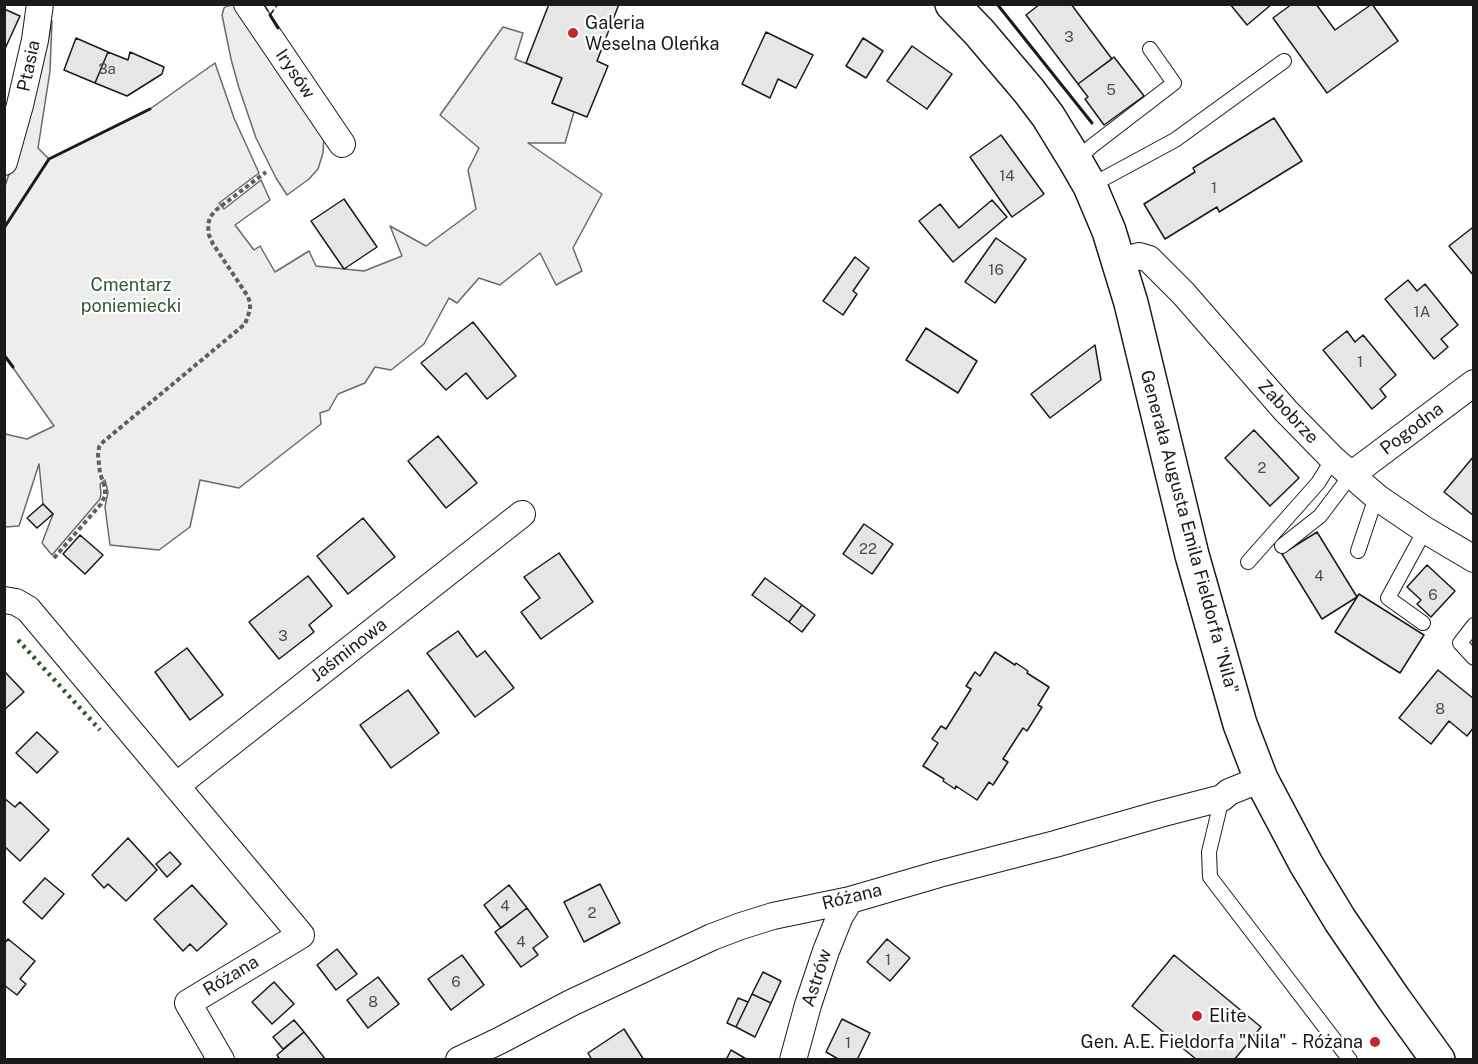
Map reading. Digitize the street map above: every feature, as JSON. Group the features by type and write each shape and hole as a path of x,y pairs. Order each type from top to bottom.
{"main road":[{"name":"Generała Augusta Emila Fieldorfa \"Nila\"","path":"952,4 1029,91 1048,116 1083,173 1109,231 1119,262 1192,555 1240,724 1261,779 1306,864 1340,920 1438,1059"}],"street":[{"name":"Ptasia","path":"4,162 35,40 40,4"},
{"name":"Irysów","path":"247,4 342,144"},
{"name":"Zabobrze","path":"1119,262 1139,256 1149,259 1183,293 1286,411 1342,467 1378,498 1425,531 1473,560"},
{"name":"Pogodna","path":"1342,467 1473,384"},
{"name":"Jaśminowa","path":"176,786 522,514"},
{"path":"4,600 16,602 28,609 176,786"},
{"name":"Różana","path":"459,1059 712,937 773,916 850,900 1222,798 1229,792 1261,779"},
{"name":"Różana","path":"176,786 301,935 188,1003 221,1059"},
{"name":"Astrów","path":"793,1059 826,951 840,916 850,900"}],"lane":[{"path":"1150,49 1174,83 1087,149 1083,173 1175,140 1284,61"},
{"path":"1282,546 1320,516 1342,467"},
{"path":"1248,562 1318,483 1342,467"},
{"path":"1358,551 1378,498"},
{"path":"1423,623 1388,598 1425,531"},
{"path":"1473,625 1460,643 1473,658"},
{"path":"1222,798 1209,852 1210,877 1350,1059"}],"path":[{"path":"54,558 101,504 105,496 99,455 99,447 103,441 245,324 250,302 213,243 208,225 210,217 216,210 266,172"}],"shaded area":[{"path":"234,5 324,136 323,153 318,169 309,179 287,195 256,138 239,88 222,15 224,8"},
{"path":"52,21 50,71 38,148 49,159 150,109 215,63 234,118 259,173 219,203 224,209 261,180 270,200 235,225 254,250 260,246 275,272 309,251 316,266 364,271 402,256 390,226 426,246 476,209 468,170 479,148 440,115 503,27 523,33 515,59 562,78 552,103 574,112 565,143 528,143 602,194 573,248 582,271 556,285 540,253 500,285 479,278 457,303 449,298 424,344 391,370 375,367 365,383 338,394 329,410 320,413 321,424 239,488 200,480 190,527 159,550 110,545 105,507 108,492 105,480 100,484 100,499 52,555 42,543 53,514 43,504 39,464 19,526 5,527 5,434 27,439 54,426 4,355 5,186 27,121"}],"building":[{"name":"Galeria Weselna Oleńka","path":"549,4 619,4 597,61 608,66 587,117 552,103 562,78 526,63"},
{"path":"1040,4 1071,4 1112,59 1078,84 1026,15"},
{"path":"1230,4 1272,4 1247,25"},
{"path":"1292,4 1316,4 1335,30 1372,4 1398,41 1327,93 1273,18"},
{"path":"4,9 20,16 4,51"},
{"path":"766,32 813,55 796,88 778,79 770,98 742,84"},
{"path":"76,38 108,52 95,83 64,70"},
{"path":"863,38 883,51 866,78 846,66"},
{"path":"912,46 952,74 927,109 887,81"},
{"path":"108,52 128,60 130,52 164,67 162,74 127,96 95,83"},
{"path":"1114,57 1144,96 1104,125 1085,99 1088,97 1078,84"},
{"path":"1274,118 1302,161 1219,212 1217,207 1165,239 1144,204 1195,172 1193,168"},
{"path":"1001,135 1044,194 1012,217 970,157"},
{"path":"344,199 377,247 344,269 311,221"},
{"path":"992,200 1007,217 953,262 919,221 940,204 959,228"},
{"path":"1472,228 1474,229 1474,276 1449,246"},
{"path":"996,238 1026,259 995,303 965,282"},
{"path":"855,257 869,268 853,291 857,294 843,315 823,301"},
{"path":"1408,280 1417,291 1425,284 1458,325 1441,339 1448,347 1434,359 1385,299"},
{"path":"473,322 516,376 487,399 466,373 446,390 421,363"},
{"path":"926,328 977,361 958,393 906,360"},
{"path":"1347,331 1355,342 1363,335 1396,375 1380,389 1386,397 1372,409 1323,350"},
{"path":"1095,345 1101,380 1050,418 1031,394"},
{"path":"1254,430 1299,478 1270,506 1225,458"},
{"path":"438,436 477,483 446,508 408,461"},
{"path":"1474,456 1474,516 1444,492"},
{"path":"43,504 53,514 37,528 27,518"},
{"path":"363,518 395,557 348,594 317,556"},
{"path":"864,524 893,544 872,574 843,554"},
{"path":"1317,532 1357,597 1322,619 1282,554"},
{"path":"80,535 103,555 85,574 63,554"},
{"path":"559,553 593,602 541,639 521,612 540,598 524,577"},
{"path":"1427,565 1455,591 1431,617 1417,604 1421,600 1407,587"},
{"path":"308,576 332,606 309,625 314,632 279,659 249,622"},
{"path":"765,578 802,605 789,622 752,595"},
{"path":"1359,594 1424,635 1400,673 1335,632"},
{"path":"802,605 815,615 802,632 789,622"},
{"path":"458,631 477,657 485,651 514,688 475,717 427,653"},
{"path":"187,648 223,695 190,720 155,672"},
{"path":"995,652 1015,665 1016,663 1049,687 1038,705 1042,707 1027,731 1023,728 1003,759 1008,762 993,785 989,782 977,800 956,786 955,789 923,766 938,743 932,739 941,726 946,729 971,689 966,686 975,672 980,676"},
{"path":"1438,670 1474,699 1474,727 1467,736 1449,721 1431,744 1399,718"},
{"path":"4,671 24,692 4,710"},
{"path":"408,690 439,733 391,768 360,725"},
{"path":"37,732 58,752 37,773 16,753"},
{"path":"4,798 15,807 20,802 49,830 20,861 4,846"},
{"path":"128,838 157,870 126,901 108,884 104,888 92,875"},
{"path":"170,852 181,864 167,877 156,864"},
{"path":"45,878 64,894 42,919 23,902"},
{"path":"600,884 620,923 584,942 564,902"},
{"path":"192,885 227,924 197,951 190,944 183,951 154,919"},
{"path":"509,885 527,908 501,928 484,905"},
{"path":"527,908 548,937 533,948 538,955 521,967 495,932"},
{"path":"8,939 35,961 20,979 26,984 17,995 4,985 4,944"},
{"path":"887,939 910,958 890,981 867,962"},
{"path":"337,949 357,974 336,990 317,965"},
{"path":"462,955 484,985 451,1010 428,979"},
{"name":"Elite","path":"1174,955 1261,1027 1234,1060 1197,1060 1132,1006"},
{"path":"763,972 781,981 771,1003 752,994"},
{"path":"378,977 399,1004 368,1028 347,1000"},
{"path":"274,982 294,1004 272,1024 252,1002"},
{"path":"752,994 771,1003 755,1037 736,1027"},
{"path":"738,998 748,1002 736,1027 727,1023"},
{"path":"842,1019 870,1033 857,1060 840,1060 826,1052"},
{"path":"294,1020 304,1032 283,1049 273,1037"},
{"path":"624,1029 644,1060 592,1060 588,1053"},
{"path":"304,1032 326,1060 280,1060 277,1055"},
{"path":"731,1050 748,1060 726,1060"}],"hedge":[{"path":"18,640 100,730"}],"fence":[{"path":"264,4 270,15 278,4"}],"wall":[{"path":"997,4 1092,123"},
{"path":"270,15 278,28"},
{"path":"4,228 49,159 150,109"},
{"path":"4,355 13,367"}],"place":[{"name":"Galeria Weselna Oleńka","path":"573,33"},
{"name":"Elite","path":"1197,1016"},
{"name":"Gen. A.E. Fieldorfa \"Nila\" - Różana","path":"1375,1042"}],"park label":[{"name":"Cmentarz poniemiecki","path":"131,295"}]}
